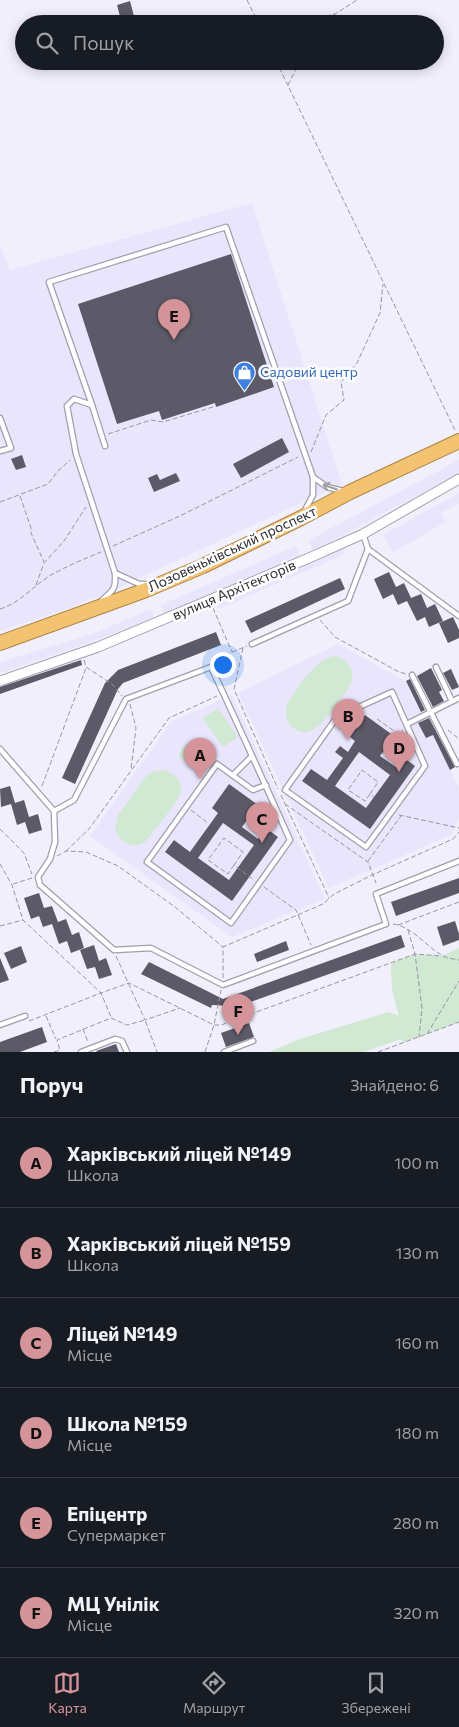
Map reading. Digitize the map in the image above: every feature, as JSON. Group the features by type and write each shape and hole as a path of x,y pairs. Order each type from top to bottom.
{"highway":[{"name":"Лозовеньківський проспект","path":"0,643 146,590 204,566 301,518 457,435"}],"street":[{"name":"вулиця Архітекторів","path":"0,681 81,652 310,558 363,534 459,479"}],"lane":[{"path":"105,446 49,282 226,227 313,477 312,495 301,518"},
{"path":"64,620 68,614 101,601 113,592 115,585 115,573 76,454 67,406 74,399 92,405"},
{"path":"0,418 10,448 0,451"},
{"path":"313,477 326,487 350,492"},
{"path":"363,534 368,549 459,616"},
{"path":"252,644 348,601 368,549"},
{"path":"115,573 139,584 149,584 188,567 204,566"},
{"path":"54,811 74,800 126,700 219,664"},
{"path":"211,667 266,785 290,840 231,923 147,862 217,764 253,790 266,785"},
{"path":"436,667 452,701"},
{"path":"412,675 457,764"},
{"path":"392,692 407,726 425,766 366,847 285,790 337,717 392,692"},
{"path":"407,726 459,698"},
{"path":"0,749 54,811 55,842 50,859 38,877 40,884 114,950 151,948 222,985 386,924 376,894 459,861"},
{"path":"233,775 252,756"},
{"path":"0,1025 26,1019"},
{"path":"81,1052 115,1039 122,1041 127,1052"},
{"path":"224,1052 253,1041"}],"path":[{"path":"247,0 254,15"},
{"path":"330,15 357,0"},
{"path":"280,70 457,435"},
{"path":"287,86 295,70"},
{"path":"310,460 311,450 326,415 344,400 341,382 357,364 380,312 383,283"},
{"path":"105,435 151,420 162,422 214,407"},
{"path":"0,502 48,484 58,471 76,454"},
{"path":"0,609 11,606 52,574 182,514 298,456"},
{"path":"19,495 31,528 31,533 44,563"},
{"path":"35,586 44,563 64,541 91,499"},
{"path":"210,600 232,652"},
{"path":"316,616 335,637 399,672 412,675"},
{"path":"219,664 217,658 252,644"},
{"path":"243,648 234,689 329,899"},
{"path":"81,652 86,667 112,684 130,704 136,728 131,770"},
{"path":"39,794 86,667"},
{"path":"50,859 66,851 89,829 169,718 234,689"},
{"path":"377,719 397,734"},
{"path":"382,754 397,734 407,726"},
{"path":"362,770 378,782 370,794 364,801 348,790 362,770"},
{"path":"370,794 374,797"},
{"path":"285,803 368,862 376,884"},
{"path":"187,807 208,823"},
{"path":"393,810 401,816 459,828"},
{"path":"368,862 401,816"},
{"path":"0,829 24,853 33,877 12,885"},
{"path":"223,947 324,904 334,894 454,839 459,832"},
{"path":"224,838 243,852 234,865 228,874 208,860 224,838"},
{"path":"66,851 86,852 118,866 176,907 223,947"},
{"path":"0,864 12,885 23,920 101,993 111,1018"},
{"path":"234,865 296,910 314,951"},
{"path":"442,956 408,930 397,925 459,902"},
{"path":"0,926 23,920"},
{"path":"408,930 415,954 422,1008 419,1037"},
{"path":"205,1052 214,1024 222,985 223,947"},
{"path":"114,950 157,1052"},
{"path":"26,1019 46,1015 129,983 214,1024 220,1025 415,954 442,956 459,960"},
{"path":"427,1034 459,981"},
{"path":"56,1040 111,1018 127,1024 180,1008"},
{"path":"46,1015 60,1050 54,1052"},
{"path":"378,1052 459,1022"},
{"path":"83,1029 90,1049"}],"shaded area":[{"path":"252,203 342,484 109,592 61,611 0,631 0,245 10,270"},
{"path":"459,460 459,473 313,551 309,540"},
{"path":"459,493 459,503 441,513 446,522 393,552 383,535"},
{"path":"296,546 300,556 165,615 161,605"},
{"path":"342,546 345,554 219,609 216,601"},
{"path":"151,609 154,618 0,673 0,662 92,634"},
{"path":"338,644 405,681 459,788 459,818 451,835 329,888 238,693"},
{"path":"232,695 325,899 232,937 90,836 171,722"}],"green space":[{"path":"335,656 345,661 351,670 352,681 350,686 316,727 304,732 297,730 290,725 286,717 288,703 315,667 328,658"},
{"path":"218,708 238,737 223,747 203,718"},
{"path":"186,744 209,760 201,772 178,756"},
{"path":"163,770 174,775 179,780 181,792 171,809 146,841 137,845 128,844 120,838 115,829 118,815 147,775"},
{"path":"459,948 459,1022 404,1042 401,1039 364,1052 269,1052 300,1039 389,1012 399,1016 392,990 391,963 415,954 442,956"}],"building":[{"path":"130,1 134,15 120,15 117,5"},
{"path":"231,254 274,387 216,407 215,403 162,420 159,411 117,424 78,304"},
{"path":"282,438 289,452 241,478 233,464"},
{"path":"22,455 26,467 16,470 11,459"},
{"path":"176,473 180,481 154,492 148,478 157,474 160,480"},
{"path":"389,572 396,587 404,583 411,598 421,594 427,608 435,604 443,621 429,627 425,617 417,621 407,601 398,605 393,594 383,599 374,579"},
{"path":"340,578 345,589 251,633 245,621"},
{"path":"453,617 459,630 459,638 448,643 439,623"},
{"path":"216,632 221,645 123,683 118,689 75,784 62,778 105,683 118,670"},
{"path":"81,660 82,665 0,694 0,687"},
{"path":"431,668 442,690 439,692 444,701 433,707 417,676"},
{"path":"451,669 459,687 452,690 443,673"},
{"path":"410,679 425,710 421,712 406,681"},
{"path":"365,715 394,736 380,756 396,767 403,757 415,766 370,829 302,781 311,769 327,780 343,758 335,752 340,746 348,752 355,741 350,737","holes":["359,752 390,775 366,808 335,786"]},
{"path":"429,718 455,767 450,770 433,735 426,738 418,723"},
{"path":"229,784 258,805 242,827 258,839 266,828 278,837 232,901 165,852 174,840 190,852 218,813 212,808","holes":["223,823 254,845 229,880 198,858"]},
{"path":"10,786 15,803 24,800 29,817 38,814 42,830 29,834 25,822 17,825 11,804 1,807 0,789"},
{"path":"459,878 459,893 396,916 391,902"},
{"path":"39,893 44,908 52,906 58,922 66,919 72,935 79,932 84,948 71,953 67,941 59,944 52,924 43,927 39,916 31,919 24,898"},
{"path":"455,921 459,940 443,946 437,927"},
{"path":"401,935 405,947 231,1009 230,1006 212,1005 211,1008 141,974 149,962 223,999"},
{"path":"286,941 289,950 257,962 254,954"},
{"path":"94,945 99,961 106,958 112,975 99,979 95,967 87,969 80,950"},
{"path":"21,946 27,962 11,969 4,953"},
{"path":"0,958 9,980 0,983"},
{"path":"249,1023 254,1037 226,1047 221,1033"},
{"path":"42,1027 47,1042 20,1052 0,1052 0,1042"},
{"path":"116,1044 119,1052 96,1051"}],"place":[{"name":"Епіцентр","path":"174,340"},
{"name":"Садовий центр","path":"244,391"},
{"name":"Харківський ліцей №159","path":"348,740"},
{"name":"Школа №159","path":"399,772"},
{"name":"Харківський ліцей №149","path":"200,779"},
{"name":"Ліцей №149","path":"262,843"},
{"name":"МЦ Унілік","path":"238,1035"}]}
